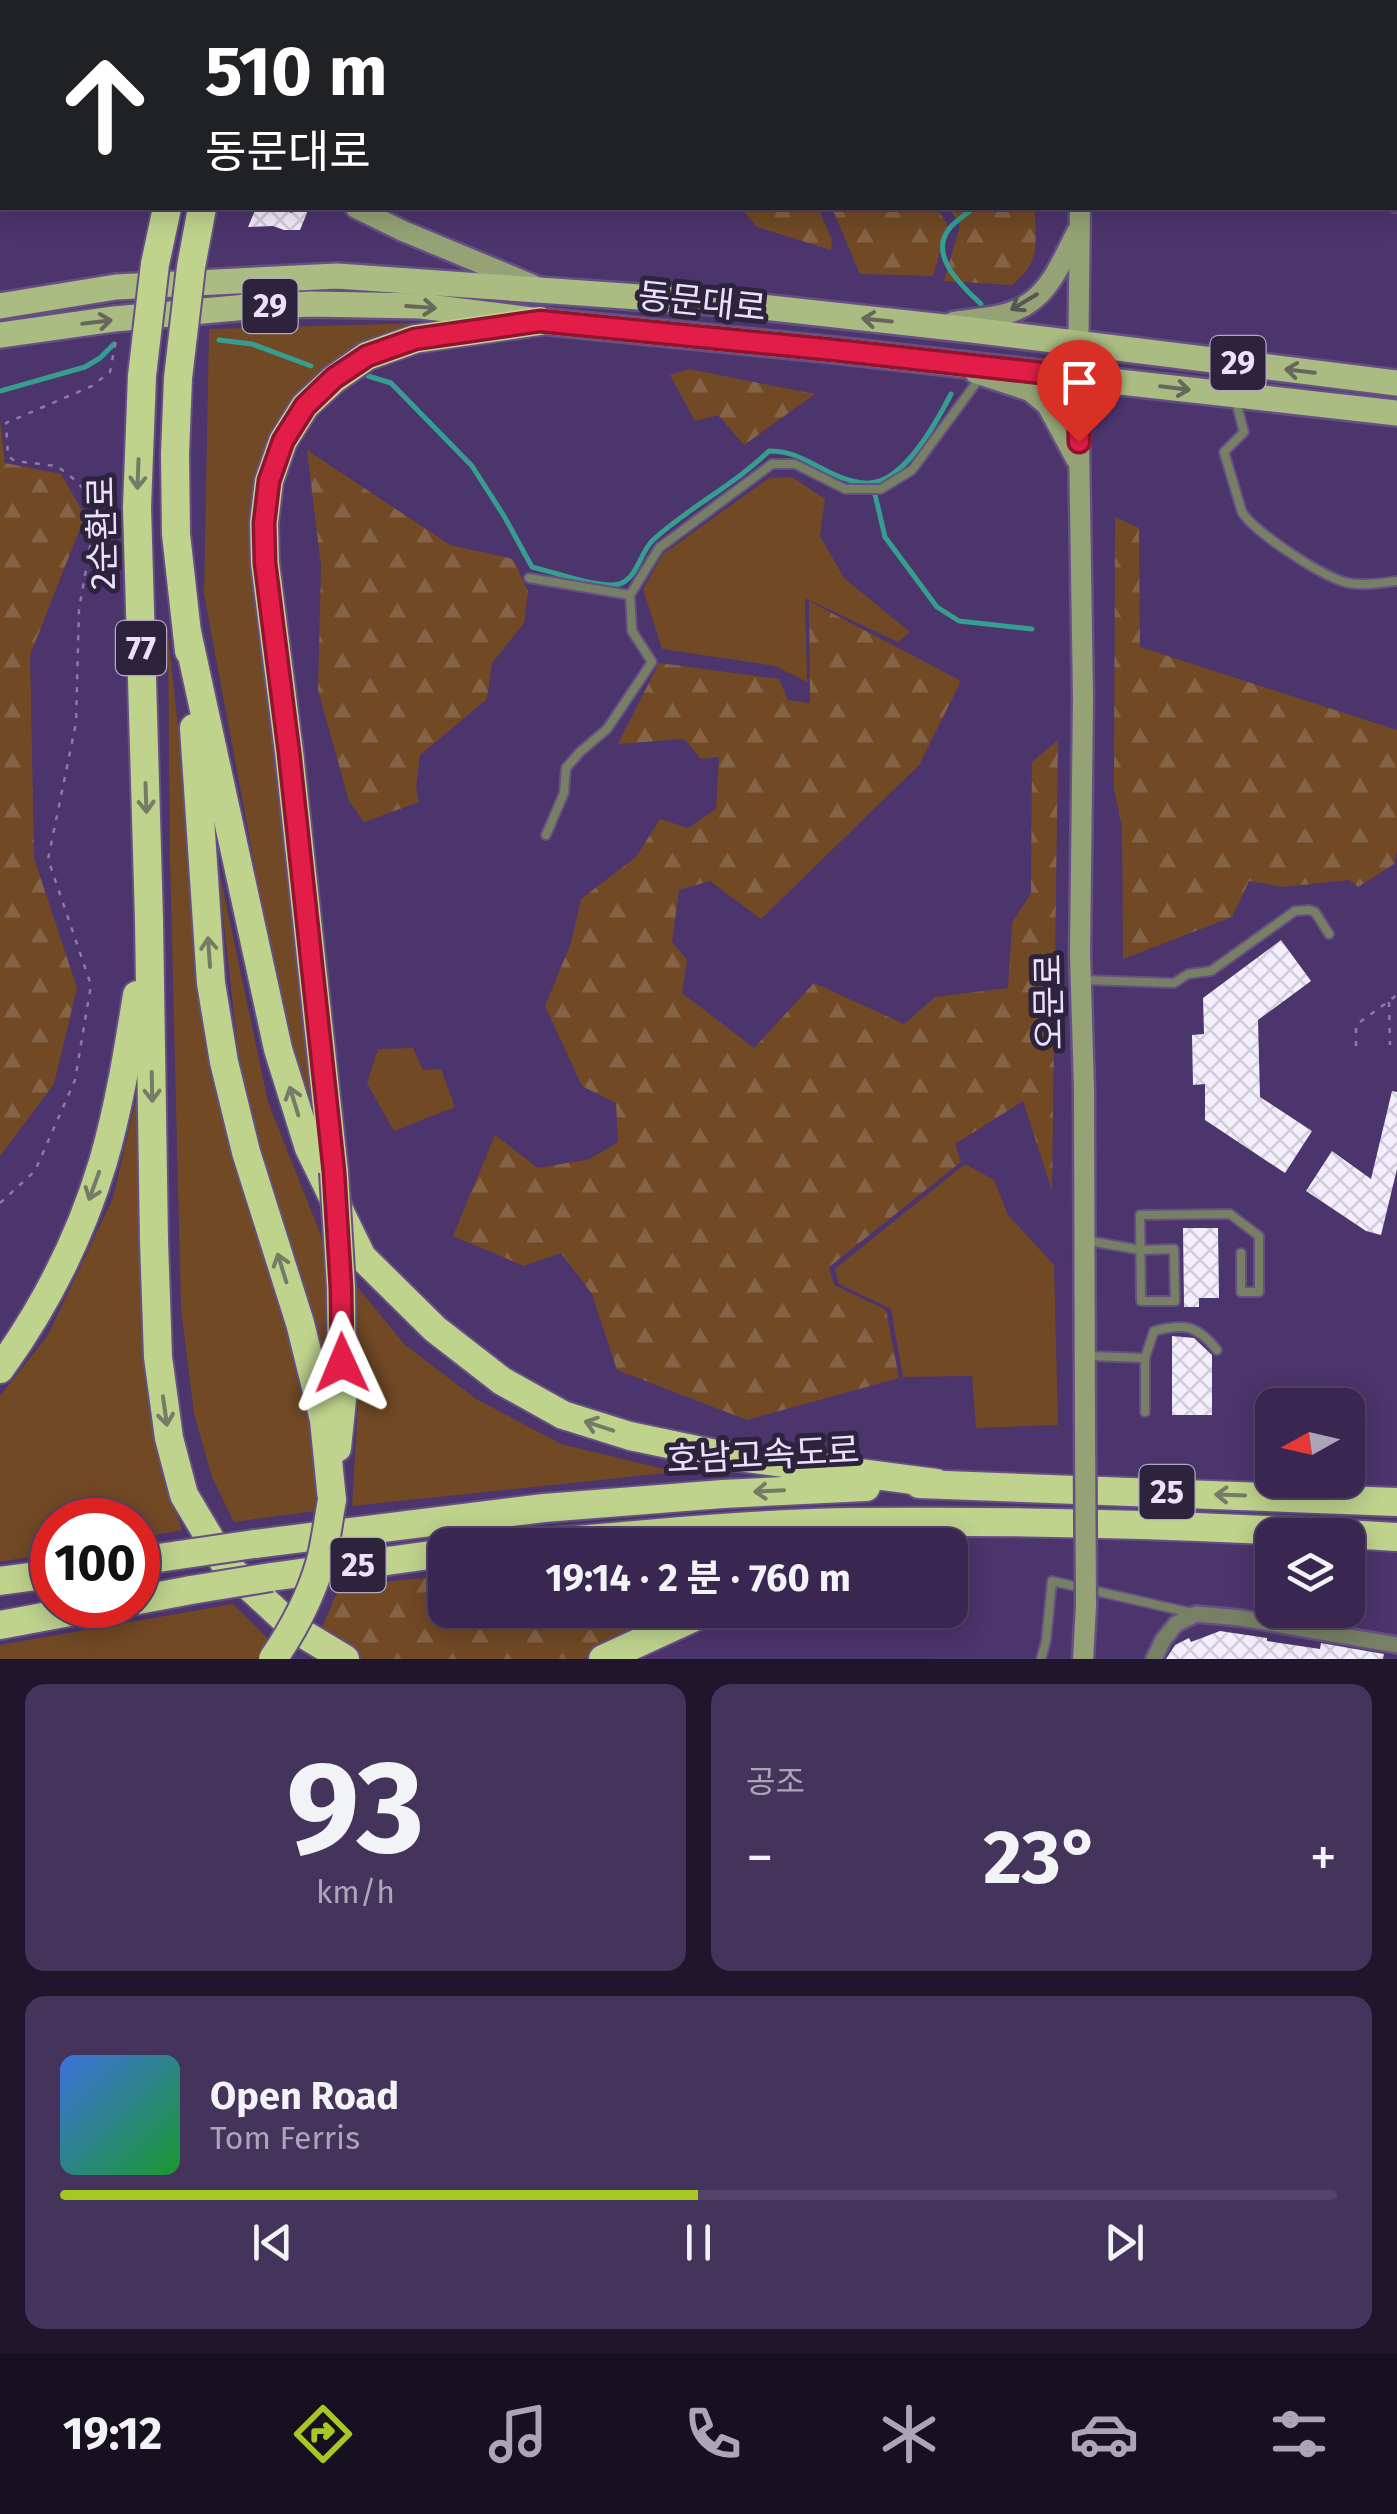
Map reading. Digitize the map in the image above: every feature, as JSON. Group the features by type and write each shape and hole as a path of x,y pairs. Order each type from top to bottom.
{"highway":[{"name":"2순환로","path":"149,920 136,507 142,376 155,264 167,210"},
{"name":"77","path":"188,632 176,534 175,454 178,378 202,210"},
{"path":"273,1659 288,1637 320,1562 332,1500 342,1400 334,1172 265,563 269,481 283,441 305,406 334,378 367,356 415,339 540,321"},
{"path":"188,632 211,983 224,1062 246,1152 324,1420 332,1500"},
{"path":"188,632 278,1050 309,1148 362,1256 435,1329 502,1381 563,1415 630,1436 716,1454 936,1483"},
{"path":"0,1369 39,1309 76,1236 103,1162 126,1066 149,920"},
{"path":"149,920 158,1357 168,1438 184,1495 225,1564 295,1629 345,1659"},
{"name":"호남고속도로","path":"160,1559 544,1508 936,1483 1397,1502"},
{"name":"호남고속도로","path":"736,1528 855,1522 1040,1523 1397,1537"},
{"path":"968,1534 1040,1523"},
{"name":"25","path":"160,1596 270,1576 428,1555"},
{"path":"0,1582 30,1577"},
{"path":"0,1624 30,1619"},
{"path":"603,1659 671,1628"}],"main road":[{"name":"동문대로","path":"360,210 552,292"},
{"path":"928,325 995,316 1028,305 1050,283 1080,216"},
{"name":"오문로","path":"1080,216 1080,980 1086,1606 1083,1659"},
{"name":"동문대로","path":"0,306 116,287 337,276 724,303 1079,342 1397,383"},
{"name":"동문대로","path":"0,335 247,308 311,304 421,306 1397,413"},
{"path":"940,362 1030,392 1047,405 1079,465"}],"street":[{"path":"1154,1659 1176,1624 1196,1614 1397,1645"}],"lane":[{"path":"546,835 564,793 566,768 607,729 652,662 632,632 630,595 659,548 772,464 794,464 845,489 881,489 912,470 982,375"},
{"path":"1234,395 1244,432 1224,452 1247,520 1321,571 1344,582 1397,580"},
{"path":"529,578 630,595"},
{"path":"1080,980 1174,983 1188,974 1211,972 1302,909 1314,912 1330,934"},
{"path":"1084,1240 1140,1250 1174,1249 1174,1301 1141,1301 1140,1250 1140,1215 1230,1214 1259,1236 1259,1292 1241,1292 1241,1254"},
{"path":"1145,1412 1145,1358 1154,1331 1177,1325 1202,1332 1217,1350"},
{"path":"1084,1356 1145,1358"},
{"path":"1041,1659 1052,1581 1196,1614"}],"path":[{"path":"0,1202 35,1171 75,1080 91,985 48,858 76,724 79,609 95,519 89,495 57,466 15,461 8,456 6,423 92,386 110,372 121,319"},
{"path":"1356,1046 1356,1025 1397,995"},
{"path":"1389,1001 1390,1045"}],"green space":[{"path":"743,210 819,210 832,240 831,250 757,227"},
{"path":"833,210 938,210 948,226 933,276 860,274"},
{"path":"951,210 1035,210 1035,251 1028,268 1012,285 944,281 960,226"},
{"path":"418,323 358,343 299,397 266,477 322,1151 295,1082 204,594 209,329"},
{"path":"689,369 815,394 744,445 718,415 695,421 670,375"},
{"path":"0,421 5,463 61,474 85,516 30,655 34,858 77,988 54,1084 0,1156"},
{"path":"307,450 450,545 513,559 528,591 524,623 492,663 487,699 420,755 416,787 419,802 364,822 349,801 318,690 321,566"},
{"path":"792,477 825,499 820,536 844,578 910,632 898,642 805,598 807,682 775,666 662,649 643,589 663,554 769,478"},
{"path":"1115,517 1139,528 1140,647 1397,730 1394,864 1358,887 1349,880 1283,887 1249,881 1232,917 1123,959 1122,827 1114,789"},
{"path":"809,601 961,681 919,765 761,919 710,881 679,890 672,942 687,960 682,993 754,1048 814,983 904,1024 935,997 1008,988 1012,923 1031,893 1032,762 1058,740 1052,1191 1023,1101 955,1144 961,1162 829,1267 834,1285 886,1310 899,1378 747,1420 617,1370 592,1294 561,1253 524,1266 453,1236 495,1135 538,1168 590,1159 618,1142 616,1103 582,1086 545,1006 571,943 581,899 636,857 660,819 688,828 716,809 719,757 701,759 684,739 618,744 659,663 779,679 788,700 810,703"},
{"path":"168,635 211,1027 253,1220 313,1405 321,1447 315,1511 234,1522 212,1477 194,1414 181,1309"},
{"path":"217,861 268,1102 326,1248 336,1390 263,1174 238,1050"},
{"path":"413,1048 423,1070 441,1069 455,1107 394,1131 367,1083 378,1049"},
{"path":"143,1068 155,1446 182,1530 160,1534 160,1498 30,1498 30,1557 0,1562 0,1396 48,1335 113,1198"},
{"path":"965,1164 994,1180 1008,1215 1054,1265 1058,1425 976,1428 972,1376 903,1377 891,1309 839,1284 835,1269"},
{"path":"356,1285 404,1344 476,1399 561,1444 676,1472 352,1506 358,1402"},
{"path":"428,1578 428,1628 658,1628 627,1645 582,1659 356,1659 317,1639 340,1586"},
{"path":"233,1604 270,1641 258,1659 0,1659 0,1645 97,1628 160,1628 160,1617"}],"building":[{"path":"255,210 308,210 300,230 248,227"},
{"path":"1281,940 1311,981 1258,1020 1260,1097 1312,1131 1285,1173 1205,1120 1205,1084 1193,1085 1192,1035 1204,1034 1203,998"},
{"path":"1392,1091 1397,1092 1397,1169 1381,1235 1366,1231 1306,1191 1332,1151 1371,1179"},
{"path":"1183,1228 1218,1228 1219,1298 1199,1298 1199,1307 1184,1307"},
{"path":"1172,1336 1194,1338 1212,1355 1212,1415 1172,1415"},
{"path":"1220,1631 1320,1649 1321,1643 1384,1654 1383,1659 1166,1659 1175,1645"}],"waterway":[{"path":"970,210 949,229 943,250 950,270 981,304"},
{"path":"219,340 252,344 311,366"},
{"path":"0,391 85,367 114,344"},
{"path":"368,376 391,383 472,466 532,567 614,585 632,574 653,540 769,451 795,455 851,481 883,480 918,448 951,394"},
{"path":"873,486 885,537 937,607 959,621 1032,629"}],"route":[{"path":"342,1363 334,1172 321,1036 265,563 269,481 283,441 305,406 334,378 367,356 415,339 540,321 1078,377 1079,442"}]}
